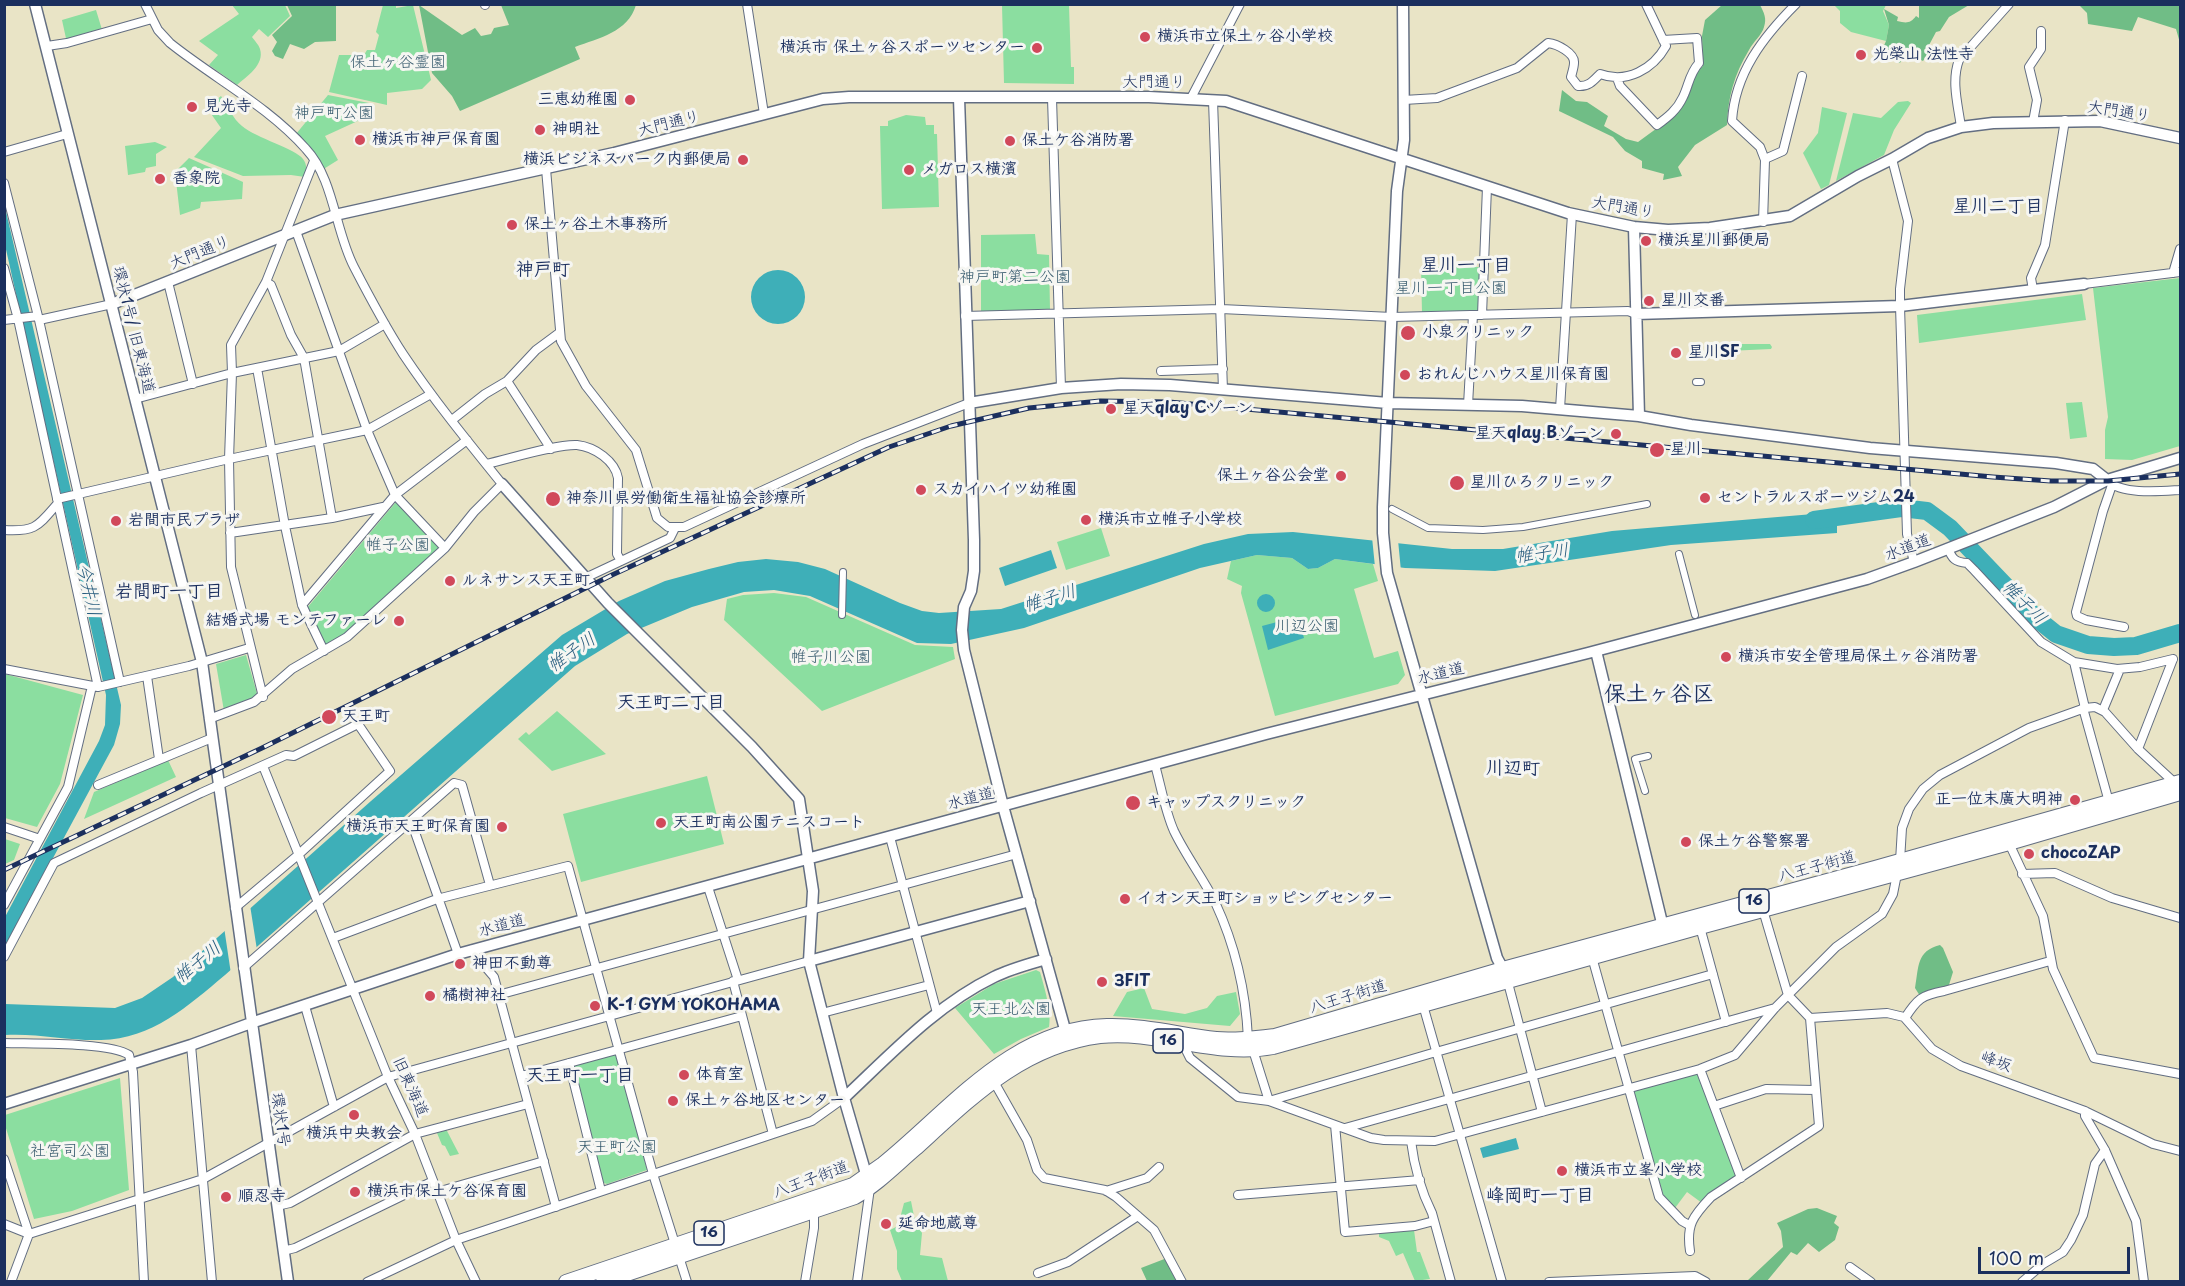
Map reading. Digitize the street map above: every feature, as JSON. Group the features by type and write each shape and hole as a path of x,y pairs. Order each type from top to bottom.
{"highway":[{"name":"八王子街道","path":"2007,837 2109,802 2179,786"},
{"name":"八王子街道","path":"566,1281 855,1197 882,1164 987,1072 1006,1059 1043,1040 1092,1027 1133,1026 1251,1045 1275,1036 2007,837 2179,786"},
{"name":"八王子街道","path":"603,1281 676,1250 853,1185 868,1182 1009,1069 1038,1054 1080,1040 1102,1036 1127,1036 1221,1050 1251,1045 1286,1044 1423,1005 1505,975 1592,957 1664,931 1700,927 1763,910 1898,867"}],"street":[{"name":"環状1号/ 旧東海道","path":"35,4 201,662"},
{"path":"146,4 158,30 170,43 266,112 308,150 324,177 352,263 385,324 431,394 502,484 585,578 639,636 752,747 799,799 813,891 809,961 868,1182 857,1281"},
{"path":"747,4 764,114"},
{"path":"1191,98 1240,4"},
{"path":"1403,4 1404,140 1397,191 1383,533 1387,573 1470,868 1497,958 1505,975 1542,1112"},
{"path":"1404,100 1437,99 1517,68 1548,43 1555,44 1573,57 1575,62 1570,77 1578,86 1584,87 1590,84 1600,74 1627,78 1659,58 1666,46 1646,4"},
{"path":"1763,222 1765,159 1760,147 1732,121 1733,101 1739,82 1756,49 1796,4"},
{"path":"1961,127 1955,70 1959,60 2009,4"},
{"path":"46,46 67,43 152,19"},
{"path":"2033,122 2037,100 2029,67 2041,49 2041,31"},
{"path":"1617,78 1620,86 1657,125 1672,114 1683,97 1691,71 1699,63 1697,38 1663,40"},
{"path":"1765,159 1784,151 1802,76"},
{"name":"大門通り","path":"112,304 335,215 654,144 823,99 849,97 1191,98 1226,101 1572,214 1634,227 1679,229 1763,222 1790,216 1928,138 1961,127 1993,123 2100,121 2181,138"},
{"path":"959,98 974,571 971,591 964,607 962,630 964,650 1003,806 1066,1033"},
{"path":"1052,98 1061,388"},
{"path":"1213,100 1223,390"},
{"path":"2033,290 2031,278 2045,245 2065,120"},
{"path":"4,152 67,134"},
{"path":"1892,159 1908,221 1900,306 1907,534 1914,562"},
{"path":"262,697 231,567 229,459 231,345 266,282 314,160"},
{"path":"546,169 561,341 586,386 636,450 657,518 662,523 675,528 684,527 863,444 969,403 1061,388 1121,384 1388,403 1468,405 1639,416 1697,426 1870,448 2074,466 2093,469 2110,483 2141,491 2181,490"},
{"path":"4,183 38,318 120,682"},
{"path":"1468,405 1488,187"},
{"path":"1560,410 1572,214"},
{"path":"1634,227 1639,416"},
{"path":"296,231 367,430 395,495 445,548"},
{"path":"965,316 1221,309 1392,317 1628,311 1636,314 1900,306 2177,273 2181,249"},
{"path":"4,268 18,318 95,686 68,787 4,905"},
{"path":"168,282 193,384"},
{"path":"266,282 271,285 291,335 304,358 333,518"},
{"path":"4,320 38,318 112,304"},
{"path":"135,399 232,373 339,351 385,324"},
{"path":"452,420 485,394 507,381 536,350 559,333"},
{"path":"257,368 285,526 302,605 324,651"},
{"path":"1161,371 1223,369"},
{"path":"507,381 551,449"},
{"path":"4,530 24,531 35,527 57,501 78,494 367,430 431,394"},
{"path":"302,605 383,507 466,440"},
{"path":"486,464 578,445 595,451 609,460 617,471 618,554 621,561"},
{"path":"2110,483 2181,458"},
{"path":"2110,483 2076,612 2077,616 2086,620 2124,627"},
{"name":"水道道","path":"4,1104 190,1045 471,950 1422,694 1596,651 1859,581 1995,531 2110,483"},
{"path":"209,719 243,707 262,697 292,669 347,637 445,548 474,512 502,484"},
{"path":"1392,509 1428,528 1483,530 1523,527 1647,504"},
{"path":"1590,506 1590,514"},
{"path":"231,533 333,518 383,507"},
{"path":"585,578 670,538 675,528"},
{"path":"1950,548 1953,560 1967,563 2041,642 2074,662 2120,669 2173,659 2138,749"},
{"path":"1679,554 1695,615"},
{"path":"842,615 843,572"},
{"path":"4,669 95,686 147,676 249,648"},
{"path":"1596,651 1664,931"},
{"path":"201,662 236,910"},
{"path":"2074,662 2109,802"},
{"path":"2103,710 2120,669"},
{"path":"147,676 159,759"},
{"path":"1183,1044 1190,1058 1238,1097 1269,1101 1384,1140 1435,1141 1459,1136 1700,1068 1735,1055 1775,1008 1842,942 1882,914 1893,894 1902,828 1909,809 1923,789 1940,775 2029,728 2084,708 2095,707 2103,710 2138,749 2179,786"},
{"path":"4,957 54,863 286,755 294,756 358,724 390,771 236,910"},
{"path":"98,785 212,738"},
{"path":"1645,791 1635,759 1648,756"},
{"path":"1155,765 1174,830 1227,929 1235,955 1251,1045 1269,1101"},
{"path":"263,766 298,855"},
{"path":"243,966 319,903 454,783 462,785 490,885"},
{"path":"411,821 458,954"},
{"path":"4,827 40,839"},
{"path":"890,837 937,1013"},
{"path":"2007,837 2043,916 2050,961 2094,1058 2181,1074"},
{"path":"498,995 1017,854"},
{"name":"旧東海道","path":"298,855 354,988 388,1077 415,1134 456,1240 476,1281"},
{"path":"333,938 437,899 568,866 653,1174 687,1281"},
{"path":"2022,874 2055,873 2112,898 2181,918"},
{"path":"708,887 724,933 742,1016 773,1134"},
{"path":"4,1224 29,1234 203,1179 388,1077 1030,901"},
{"name":"環状1号","path":"236,910 288,1281"},
{"path":"1690,1251 1689,1225 1698,1210 1711,1197 1819,1126 1810,1018 1788,995 1763,910"},
{"path":"1700,927 1726,1022"},
{"path":"471,950 494,977 556,1206"},
{"path":"1592,957 1659,1197 1682,1221 1689,1225"},
{"path":"367,1281 456,1240 812,1121 844,1098 937,1013 959,997 993,977 1046,959"},
{"path":"1810,1018 1887,1013 1905,1018 1919,998 1927,994 2050,961"},
{"path":"1269,1101 1713,974"},
{"path":"822,1013 929,985"},
{"path":"1423,1005 1502,1281"},
{"path":"305,1006 334,1107"},
{"path":"1345,1128 1775,1008"},
{"path":"521,1076 742,1016"},
{"name":"峰坂","path":"1905,1018 1932,1049 1961,1066 2085,1111 2147,1141 2181,1151"},
{"path":"4,1043 69,1045 122,1050 129,1055 132,1063 144,1281"},
{"path":"190,1045 212,1281"},
{"path":"569,1063 601,1191"},
{"path":"1700,1068 1741,1178"},
{"path":"993,1080 1026,1140 1037,1170 1044,1178 1107,1191 1154,1230 1182,1281"},
{"path":"1714,1106 1766,1089 1815,1090"},
{"path":"277,1206 290,1203 415,1134 528,1104"},
{"path":"2085,1111 2088,1122 2105,1149 2136,1221 2144,1281"},
{"path":"1335,1125 1345,1232 1415,1226 1434,1221"},
{"path":"1411,1141 1413,1159 1451,1281"},
{"path":"2022,1281 2063,1251 2071,1240 2083,1215 2095,1164 2105,1149"},
{"path":"4,1159 29,1234 11,1281"},
{"path":"437,1192 544,1161"},
{"path":"1107,1191 1147,1178 1159,1167"},
{"path":"1238,1195 1420,1180"},
{"path":"283,1251 295,1248 433,1181"},
{"path":"805,1281 814,1228 814,1210"},
{"path":"1038,1273 1068,1262 1138,1216"},
{"path":"1850,1267 1865,1280"},
{"path":"1549,1281 1695,1276 1706,1281"}],"green space":[{"path":"232,5 285,5 290,16 268,37 259,29 252,37 260,49 260,60 254,70 237,85 209,65 218,55 199,41 239,14"},
{"path":"287,5 336,5 336,41 315,42 304,49 290,44 283,59 275,56 272,51 277,42 272,35 292,16"},
{"name":"保土ヶ谷霊園","path":"383,5 396,5 396,8 413,5 431,80 422,89 387,93 387,105 329,92 339,55 364,55 367,50 375,50 379,35 376,32"},
{"path":"419,5 462,35 475,28 481,36 491,34 494,28 509,25 501,5 636,5 632,14 620,28 575,47 580,59 460,111 452,96 432,73"},
{"name":"横浜市 保土ヶ谷スポーツセンター","path":"1002,5 1069,5 1071,67 1074,67 1074,84 1004,83"},
{"path":"1722,5 1760,5 1765,16 1765,24 1736,77 1730,96 1727,125 1695,145 1678,167 1682,176 1663,180 1664,174 1642,168 1642,161 1625,151 1613,137 1559,111 1562,90 1576,101 1587,102 1608,116 1604,126 1626,139 1638,142 1675,115 1695,73 1703,66 1702,36 1705,20"},
{"path":"1834,5 1886,5 1883,11 1889,25 1886,41 1851,32 1840,23 1840,11"},
{"path":"1919,5 1969,5 1949,17 1940,31 1936,32 1923,61 1905,52 1900,63 1880,55 1889,25 1884,9 1898,17 1897,21 1908,22 1916,16 1919,18"},
{"path":"2079,5 2180,5 2180,43 2176,29 2138,17 2132,31 2088,24 2087,13"},
{"path":"96,10 103,33 67,43 62,20"},
{"name":"神戸町公園","path":"328,95 369,103 373,114 325,136 338,160 322,170 296,134"},
{"path":"221,96 242,126 299,155 305,163 305,177 243,176 194,157 221,128 207,108"},
{"path":"1898,102 1911,103 1894,130 1884,155 1836,181 1853,113 1881,118"},
{"path":"1822,107 1847,113 1829,185 1821,189 1803,153 1818,133"},
{"name":"メガロス横濱","path":"906,115 925,117 926,125 934,125 934,134 937,134 939,207 882,209 880,126 888,126 888,121"},
{"path":"155,142 167,147 156,154 156,166 146,168 145,172 128,175 125,146"},
{"path":"189,158 243,182 242,199 201,202 200,208 180,215 175,172"},
{"name":"神戸町第二公園","path":"1035,234 1037,254 1049,255 1050,310 981,312 981,235"},
{"name":"星川一丁目公園","path":"1421,267 1480,267 1480,312 1422,313"},
{"path":"2180,278 2180,446 2132,460 2105,459 2105,430 2108,417 2093,288"},
{"path":"2082,294 2086,320 1919,343 1917,315"},
{"path":"1735,344 1770,344 1772,347 1771,349 1728,351"},
{"path":"2082,402 2087,437 2070,439 2066,403"},
{"name":"帷子公園","path":"396,502 442,548 346,635 324,649 307,608"},
{"path":"1101,528 1110,556 1066,570 1057,542"},
{"name":"川辺公園","path":"1257,555 1292,558 1308,569 1318,568 1335,559 1373,564 1378,581 1354,589 1374,658 1398,651 1405,675 1398,684 1275,716 1241,593 1242,586 1227,579 1231,561"},
{"name":"帷子川公園","path":"774,593 806,597 915,645 953,647 955,659 822,711 724,620 727,599 743,595"},
{"path":"246,655 258,697 224,711 216,664"},
{"path":"5,674 83,695 60,784 37,827 5,818"},
{"path":"557,711 606,754 552,771 518,739 526,732 529,735"},
{"path":"168,760 176,777 84,819 94,792"},
{"path":"707,776 724,844 581,882 563,814"},
{"path":"5,839 20,844 14,860 5,864"},
{"path":"1940,945 1953,972 1948,988 1920,996 1915,988 1920,961 1927,951"},
{"name":"天王北公園","path":"1036,970 1040,972 1047,999 1049,1027 994,1054 955,1008 994,984"},
{"path":"1144,988 1152,1009 1185,1014 1207,1008 1217,996 1236,992 1240,1014 1230,1026 1113,1016 1127,992"},
{"name":"天王町公園","path":"617,1054 647,1170 607,1184 601,1182 573,1068 575,1064"},
{"path":"1695,1073 1699,1075 1736,1175 1702,1203 1687,1192 1675,1208 1664,1197 1633,1093 1636,1089"},
{"name":"社宮司公園","path":"120,1078 129,1190 72,1211 34,1219 5,1125 5,1115"},
{"path":"446,1129 459,1154 450,1156 445,1146 442,1145 437,1133"},
{"path":"911,1201 915,1221 922,1233 920,1255 942,1258 948,1281 902,1281 897,1269 897,1251 890,1230 898,1226 904,1203"},
{"path":"1817,1208 1837,1216 1834,1223 1839,1227 1835,1240 1819,1252 1808,1243 1797,1255 1791,1252 1767,1281 1747,1281 1783,1247 1781,1231 1777,1223 1808,1209"},
{"path":"1414,1230 1417,1252 1420,1252 1430,1279 1415,1281 1403,1253 1396,1256 1389,1241 1379,1237 1379,1233"},
{"path":"1167,1258 1179,1281 1147,1281 1141,1268"}],"water":[{"name":"今井川","path":"4,203 121,705 120,724 114,745 5,947 5,917 99,741 105,725 106,695 5,245"},
{"path":"778,270 788,272 797,278 803,287 805,297 803,307 797,316 788,322 778,324 768,322 759,316 753,307 751,297 753,287 759,278 768,272"},
{"path":"1837,512 1837,533 1671,545 1495,571 1405,568 1335,559 1318,568 1308,569 1292,558 1257,555 1200,568 1024,628 951,644 917,643 810,596 774,590 744,592 692,607 627,634 575,666 225,975 168,1019 137,1034 101,1040 5,1035 5,1004 115,1008 142,998 173,977 562,635 619,601 665,581 738,562 766,559 798,562 825,569 922,611 939,613 1001,609 1204,544 1248,534 1293,532 1452,549 1503,549 1612,531"},
{"path":"1051,550 1057,568 1005,586 999,568"},
{"path":"1266,594 1272,597 1275,603 1272,609 1266,612 1260,609 1257,603 1260,597"},
{"path":"1292,618 1300,624 1304,638 1268,650 1262,626"},
{"path":"1516,1138 1519,1149 1483,1158 1480,1148"}],"pier":[{"path":"1372,537 1398,540 1401,571 1375,567"},
{"path":"250,905 257,950 231,974 224,927"}],"waterway":[{"name":"帷子川","path":"1814,520 1901,508 1927,511 1950,528 2036,618 2056,634 2088,645 2114,647 2136,646 2180,633"}],"railway":[{"path":"4,870 262,748 612,575 889,447 951,426 1029,408 1100,401 1169,402 2051,481 2108,481 2180,474"}],"place":[{"name":"横浜市立保土ヶ谷小学校","path":"1145,37"},
{"name":"横浜市 保土ヶ谷スポーツセンター","path":"1037,48"},
{"name":"光榮山 法性寺","path":"1861,55"},
{"name":"三恵幼稚園","path":"630,100"},
{"name":"見光寺","path":"192,107"},
{"name":"神明社","path":"540,130"},
{"name":"横浜市神戸保育園","path":"360,140"},
{"name":"保土ケ谷消防署","path":"1010,141"},
{"name":"横浜ビジネスパーク内郵便局","path":"743,160"},
{"name":"メガロス横濱","path":"909,170"},
{"name":"香象院","path":"160,179"},
{"name":"保土ヶ谷土木事務所","path":"512,225"},
{"name":"横浜星川郵便局","path":"1646,241"},
{"name":"星川交番","path":"1649,301"},
{"name":"小泉クリニック","path":"1408,333"},
{"name":"星川SF","path":"1676,353"},
{"name":"おれんじハウス星川保育園","path":"1405,375"},
{"name":"星天qlay Cゾーン","path":"1111,409"},
{"name":"星天qlay Bゾーン","path":"1616,434"},
{"name":"星川","path":"1657,450"},
{"name":"保土ヶ谷公会堂","path":"1341,476"},
{"name":"星川ひろクリニック","path":"1457,483"},
{"name":"スカイハイツ幼稚園","path":"921,490"},
{"name":"セントラルスポーツジム24","path":"1705,498"},
{"name":"神奈川県労働衛生福祉協会診療所","path":"553,499"},
{"name":"横浜市立帷子小学校","path":"1086,520"},
{"name":"岩間市民プラザ","path":"116,521"},
{"name":"ルネサンス天王町","path":"450,581"},
{"name":"結婚式場 モンテファーレ","path":"399,621"},
{"name":"横浜市安全管理局保土ヶ谷消防署","path":"1726,657"},
{"name":"天王町","path":"329,717"},
{"name":"正一位末廣大明神","path":"2075,800"},
{"name":"キャップスクリニック","path":"1133,803"},
{"name":"天王町南公園テニスコート","path":"661,823"},
{"name":"横浜市天王町保育園","path":"502,827"},
{"name":"保土ケ谷警察署","path":"1686,842"},
{"name":"chocoZAP","path":"2029,854"},
{"name":"イオン天王町ショッピングセンター","path":"1125,899"},
{"name":"神田不動尊","path":"460,964"},
{"name":"3FIT","path":"1102,982"},
{"name":"橘樹神社","path":"430,996"},
{"name":"K-1 GYM YOKOHAMA","path":"595,1006"},
{"name":"体育室","path":"684,1075"},
{"name":"保土ヶ谷地区センター","path":"673,1101"},
{"name":"横浜中央教会","path":"354,1115"},
{"name":"横浜市立峯小学校","path":"1562,1171"},
{"name":"横浜市保土ケ谷保育園","path":"355,1192"},
{"name":"順忍寺","path":"226,1197"},
{"name":"延命地蔵尊","path":"886,1224"}],"district":[{"name":"星川二丁目","path":"1998,207"},
{"name":"星川一丁目","path":"1466,266"},
{"name":"神戸町","path":"543,270"},
{"name":"岩間町一丁目","path":"169,592"},
{"name":"保土ヶ谷区","path":"1659,695"},
{"name":"天王町二丁目","path":"671,703"},
{"name":"川辺町","path":"1513,769"},
{"name":"天王町一丁目","path":"580,1076"},
{"name":"峰岡町一丁目","path":"1540,1196"}]}
